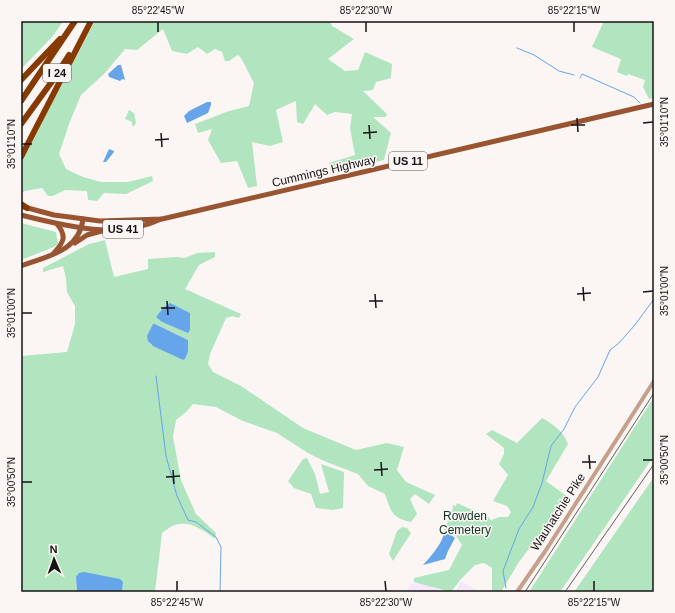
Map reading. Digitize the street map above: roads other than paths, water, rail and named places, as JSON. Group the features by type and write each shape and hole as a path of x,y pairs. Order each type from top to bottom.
{"highway":[{"path":"21,80 75,21"},
{"name":"I 24","path":"21,101 75,21"},
{"path":"21,157 91,21"},
{"name":"I 24","path":"21,124 53,80 91,21"}],"main road":[{"name":"Cummings Highway","path":"21,215 57,224 82,228 109,229 145,226 162,219 654,104"},
{"name":"Cummings Highway","path":"23,206 54,215 100,221 162,219"},
{"path":"68,246 78,237 82,228 83,219"},
{"path":"54,254 61,245 64,237 63,232 57,224"},
{"path":"21,266 54,254 87,235 109,229"}],"street":[{"name":"Wauhatchie Pike","path":"518,592 654,381"}],"water":[{"path":"118,65 121,65 125,80 122,79 120,81 109,77 108,74"},
{"path":"207,102 211,102 208,113 187,123 184,116 189,111"},
{"path":"109,149 114,152 106,162 103,162"},
{"path":"170,303 190,313 190,330 188,333 162,322 156,317 164,307"},
{"path":"153,324 188,340 188,352 185,359 183,360 153,346 148,341 147,336"},
{"path":"447,532 455,538 445,559 423,565 441,542 444,534"},
{"path":"84,572 120,579 123,582 122,592 77,592 76,577 79,573"}],"waterway":[{"path":"517,48 534,55 559,71 574,75"},
{"path":"580,78 582,74 634,97 640,103"},
{"path":"506,588 503,571 519,529 533,507 542,483 551,446 564,429 575,407 598,377 610,350 619,343 634,326 654,299"},
{"path":"156,376 166,456 177,496 188,520 196,522 216,537 221,547 220,592"}],"railway":[{"path":"525,592 654,393"},
{"path":"565,592 654,464"}],"park label":[{"name":"Rowden Cemetery","path":"465,523"}]}
